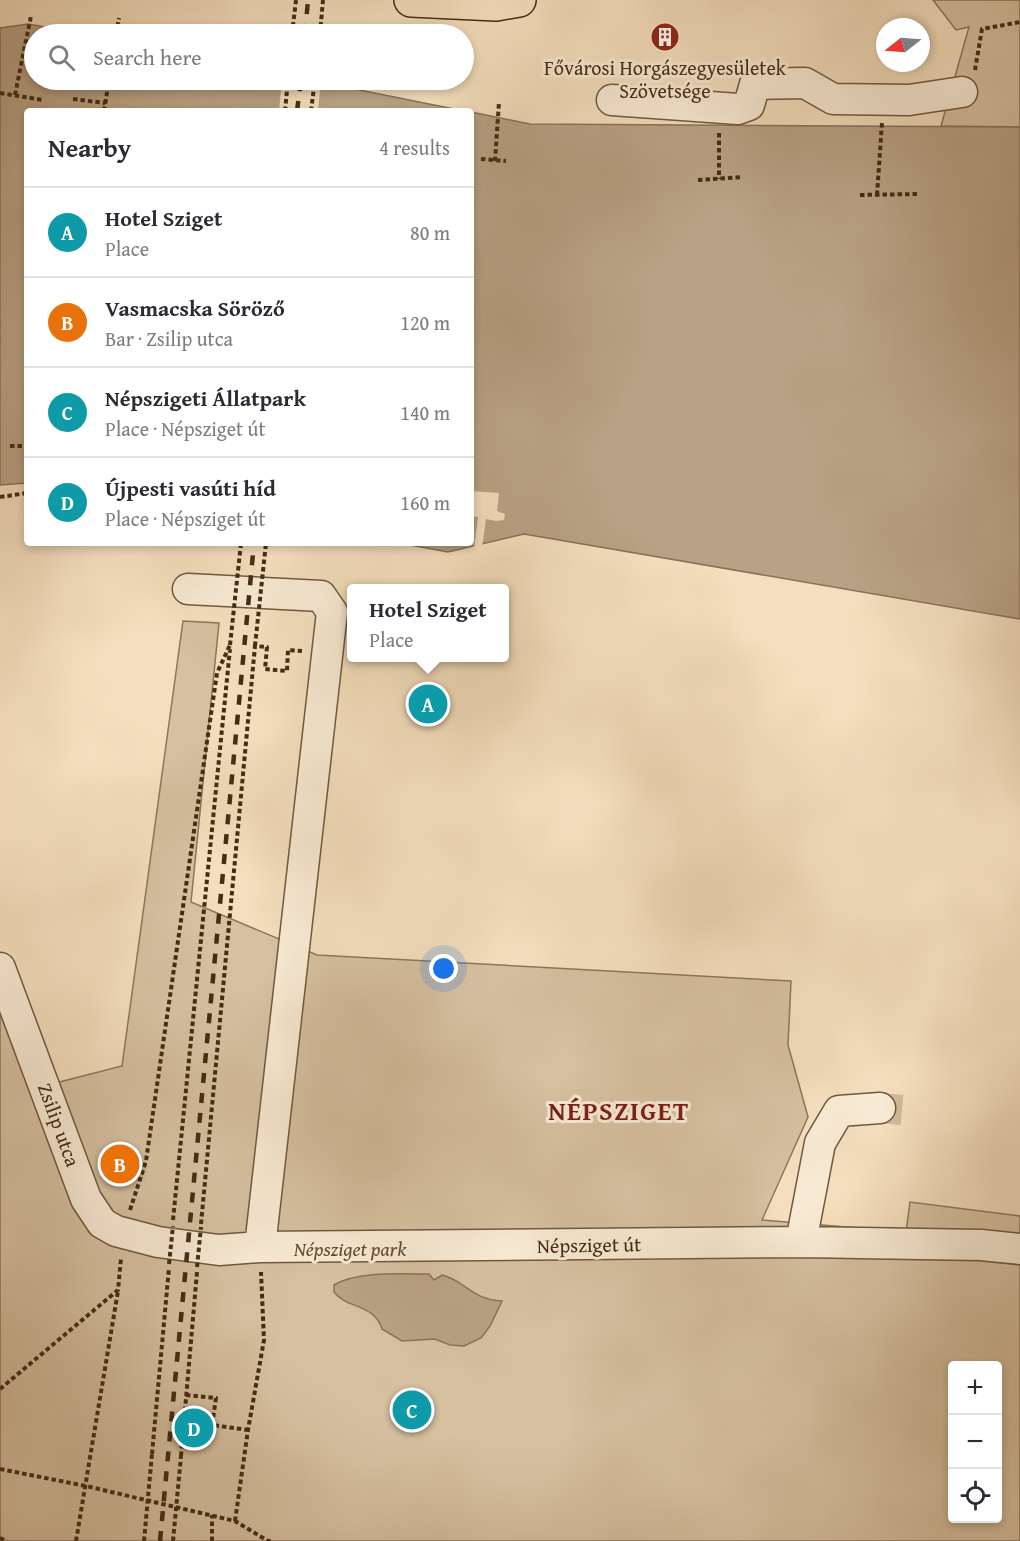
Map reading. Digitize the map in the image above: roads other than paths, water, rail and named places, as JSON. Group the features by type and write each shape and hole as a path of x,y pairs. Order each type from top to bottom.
{"main road":[{"path":"411,0 496,4 519,0"}],"street":[{"path":"612,100 738,109 749,105 755,84 805,83 833,99 909,100 962,92"},
{"path":"188,589 321,596 332,612 260,1247"},
{"name":"Zsilip utca","path":"0,968 86,1199 102,1223 116,1232 167,1244"},
{"path":"801,1242 819,1143 839,1111 880,1108"},
{"name":"Népsziget út","path":"167,1244 219,1250 260,1247 801,1242 981,1245 1020,1249"}],"tunnel":[{"path":"880,1108 902,1110"}],"railway":[{"path":"306,24 308,0"},
{"path":"297,108 300,90"},
{"path":"160,1541 254,546"}],"place":[{"name":"Fővárosi Horgászegyesületek Szövetsége","path":"665,37"},
{"name":"Hotel Sziget","path":"428,704"},
{"name":"Vasmacska Söröző","path":"120,1164"},
{"name":"Népszigeti Állatpark","path":"412,1410"},
{"name":"Újpesti vasúti híd","path":"194,1428"}],"district":[{"name":"NÉPSZIGET","path":"619,1111"}],"park label":[{"name":"Népsziget park","path":"350,1249"}]}
